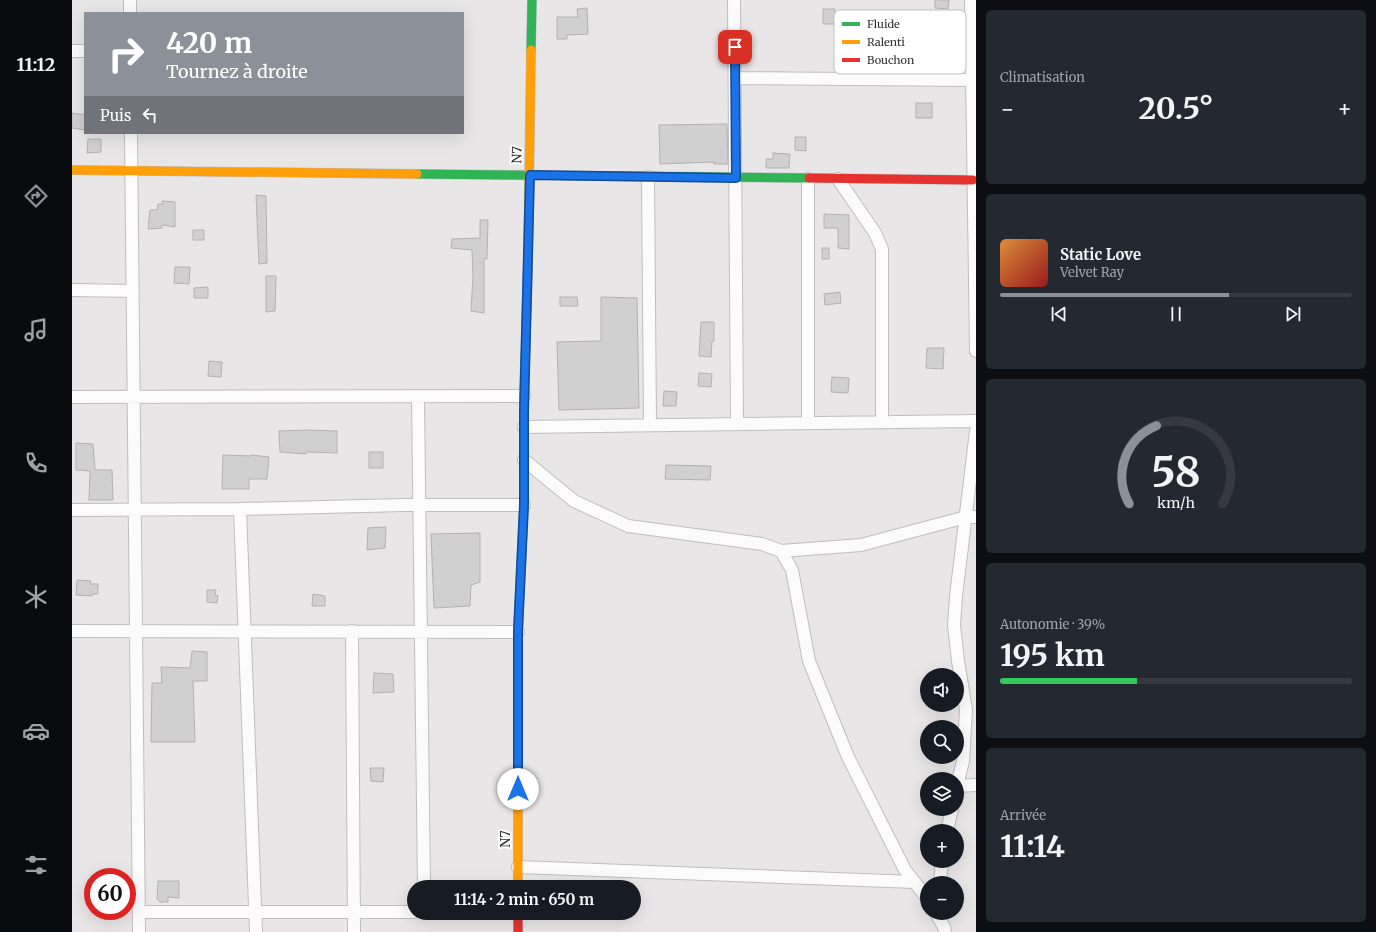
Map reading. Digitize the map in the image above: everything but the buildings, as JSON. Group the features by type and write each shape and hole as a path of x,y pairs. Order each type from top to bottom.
{"main road":[{"name":"N7","path":"518,880 518,632 524,505 524,396 530,175 532,0"},
{"path":"72,170 973,180"},
{"path":"518,920 518,932"}],"street":[{"path":"130,0 130,12"},
{"path":"734,0 737,424"},
{"path":"970,0 974,103 973,180 976,351"},
{"path":"72,51 84,51"},
{"path":"735,78 972,80"},
{"path":"131,134 140,932"},
{"path":"648,177 650,425"},
{"path":"808,179 808,423"},
{"path":"838,179 875,233 882,249 882,422"},
{"path":"72,290 133,291"},
{"path":"418,396 424,880"},
{"path":"72,397 524,396"},
{"path":"524,427 976,421"},
{"path":"960,772 963,761 966,710 954,625 956,596 971,517 976,430"},
{"path":"524,460 574,501 628,526 762,544 781,552 861,545 971,517"},
{"path":"72,510 524,505"},
{"path":"240,509 256,932"},
{"path":"781,552 792,570 809,661 845,750 905,870 920,889"},
{"path":"72,631 518,632"},
{"path":"352,631 354,932"},
{"path":"964,786 976,785"},
{"path":"518,867 915,882"},
{"path":"139,912 407,912"},
{"path":"940,920 945,932"}],"traffic: fast":[{"path":"531,50 532,0"},
{"path":"417,174 809,178"},
{"path":"518,628 524,505 524,396 528,266"}],"traffic: slow":[{"path":"528,266 531,50"},
{"path":"72,170 417,174"},
{"path":"518,628 518,880"}],"traffic: jam":[{"path":"809,178 973,180"},
{"path":"518,920 518,932"}],"route":[{"path":"518,789 518,632 524,505 524,412 530,175 736,178 735,47"}]}
